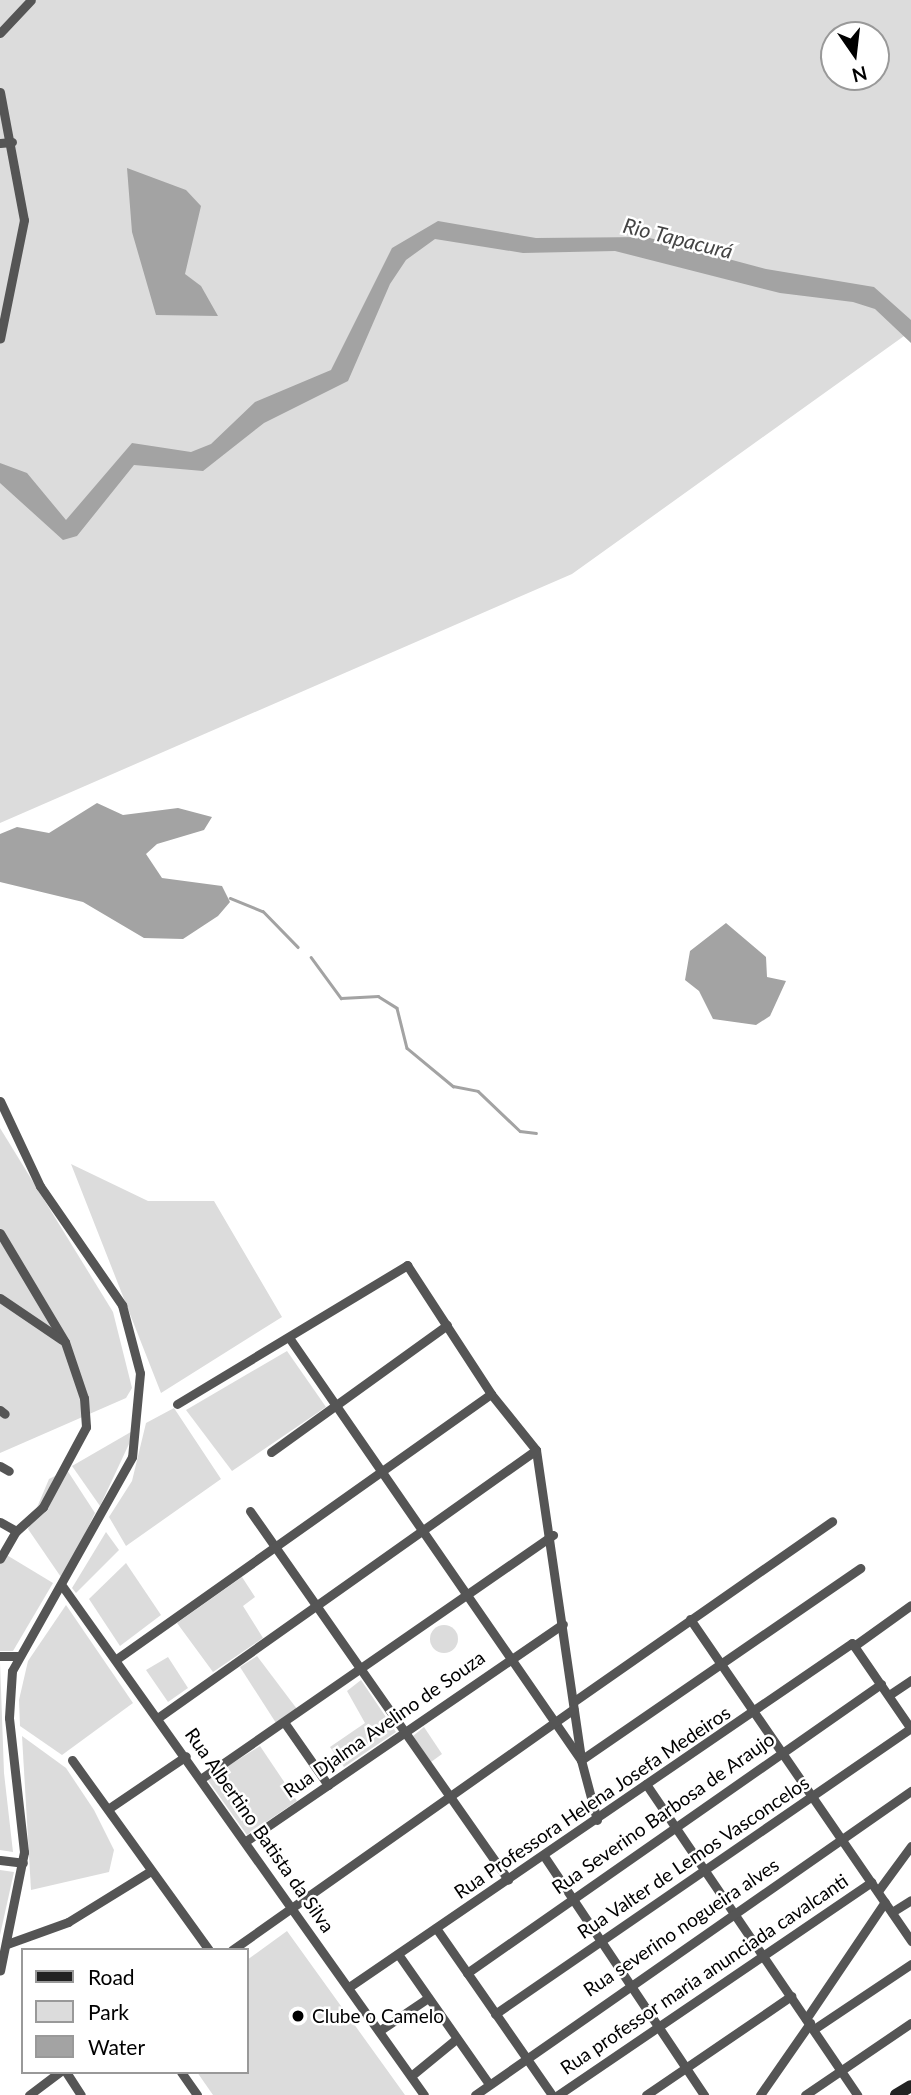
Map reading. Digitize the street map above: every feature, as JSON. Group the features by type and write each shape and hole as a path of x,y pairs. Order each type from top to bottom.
{"street":[{"path":"0,33 31,0"},
{"path":"0,92 12,142 24,220 0,339"},
{"path":"0,143 12,142"},
{"path":"0,1101 40,1186 122,1305 136,1344 132,1457 63,1587 18,1656 9,1718 23,1863 0,1971"},
{"path":"0,1233 65,1342 84,1398 86,1427 43,1507 16,1531 0,1559"},
{"path":"177,1404 290,1339 408,1265 491,1394 536,1450 553,1535 581,1760 597,1820"},
{"path":"0,1298 65,1342"},
{"path":"271,1452 447,1325"},
{"path":"290,1339 464,1598 581,1760"},
{"path":"118,1658 491,1394"},
{"path":"159,1717 422,1534 536,1450"},
{"path":"0,1466 9,1471"},
{"path":"250,1511 508,1880"},
{"path":"235,1948 553,1724 574,1705 690,1619 831,1521"},
{"path":"0,1522 16,1531"},
{"path":"202,1779 362,1672 553,1535"},
{"path":"581,1760 860,1569"},
{"name":"Rua Albertino Batista da Silva","path":"63,1587 118,1658 425,2095"},
{"name":"Rua Professora Helena Josefa Medeiros","path":"349,1987 911,1605"},
{"path":"690,1619 757,1710 911,1941"},
{"name":"Rua Djalma Avelino de Souza","path":"246,1841 563,1624"},
{"path":"853,1645 911,1729"},
{"path":"0,1656 18,1656"},
{"path":"889,1695 911,1680"},
{"name":"Rua Severino Barbosa de Araujo","path":"467,1973 570,1898 678,1828 881,1684"},
{"path":"284,1722 328,1785"},
{"name":"Rua Valter de Lemos Vasconcelos","path":"495,2014 911,1729"},
{"path":"108,1809 186,1756"},
{"path":"72,1760 149,1872 207,1948"},
{"path":"646,1784 857,2095"},
{"name":"Rua severino nogueira alves","path":"475,2095 524,2055 911,1791"},
{"path":"878,1891 911,1846"},
{"path":"544,1856 599,1942 704,2095"},
{"path":"0,1860 23,1863"},
{"path":"7,1944 68,1922 149,1872"},
{"name":"Rua professor maria anunciada cavalcanti","path":"555,2095 871,1882"},
{"path":"892,1912 911,1900"},
{"path":"760,2095 793,2042 810,2024 885,1902"},
{"path":"436,1928 555,2095"},
{"path":"398,1954 489,2084"},
{"path":"810,2024 911,1964"},
{"path":"646,2095 790,1996"},
{"path":"379,2031 428,1998"},
{"path":"805,2095 911,2023"},
{"path":"411,2076 456,2039"},
{"path":"29,2095 56,2074"},
{"path":"67,2074 81,2095"},
{"path":"182,2074 197,2095"},
{"path":"896,2095 911,2086"}],"green space":[{"path":"0,0 911,0 911,331 572,574 0,823"},
{"path":"0,1128 113,1312 132,1388 126,1398 0,1453"},
{"path":"71,1164 148,1201 214,1201 282,1317 161,1393"},
{"path":"287,1351 326,1407 232,1471 186,1410"},
{"path":"174,1408 221,1479 126,1546 109,1517 132,1481 146,1423"},
{"path":"136,1429 100,1506 72,1466"},
{"path":"67,1470 95,1513 63,1580 28,1529 49,1479"},
{"path":"106,1532 119,1550 76,1593 72,1588"},
{"path":"0,1551 53,1583 13,1651 0,1651"},
{"path":"126,1563 161,1615 120,1646 89,1599"},
{"path":"242,1577 255,1597 243,1606 263,1638 213,1672 177,1623"},
{"path":"66,1605 133,1703 62,1755 20,1726 19,1700 28,1661"},
{"path":"444,1625 454,1629 458,1639 454,1649 444,1653 434,1649 430,1639 434,1629"},
{"path":"257,1656 297,1709 276,1723 240,1667"},
{"path":"168,1657 188,1688 168,1702 146,1670"},
{"path":"0,1662 4,1773 13,1852 0,1850"},
{"path":"361,1680 396,1732 344,1767 330,1747 365,1723 347,1691"},
{"path":"424,1727 442,1754 431,1762 413,1736"},
{"path":"22,1736 66,1768 94,1810 114,1850 109,1872 31,1890"},
{"path":"260,1746 297,1801 247,1835 207,1779"},
{"path":"0,1870 14,1872 0,1935"},
{"name":"Clube o Camelo","path":"287,1931 405,2095 213,2095 198,2074 248,2074 248,1959"}],"water":[{"path":"127,168 186,190 201,206 185,274 201,286 218,316 156,315 132,232"},
{"path":"438,221 536,238 646,237 766,269 874,287 911,320 911,343 875,309 853,302 780,293 615,251 523,253 435,239 406,260 390,284 348,381 264,423 203,471 134,465 77,536 63,540 0,483 0,463 27,473 66,520 132,443 191,452 211,444 255,402 331,370 392,248"},
{"path":"97,803 123,815 178,808 212,817 204,830 157,844 146,854 162,878 222,886 230,902 218,916 183,939 144,938 83,902 0,882 0,834 17,827 49,833"},
{"path":"726,923 766,957 767,977 786,981 770,1016 756,1025 713,1019 699,991 685,980 690,951"}],"waterway":[{"path":"230,898 263,911 298,947"},
{"path":"311,957 341,998 378,996 397,1008 407,1048 453,1086 478,1091 520,1131 536,1133"}],"place":[{"name":"Clube o Camelo","path":"298,2016"}],"water label":[{"name":"Rio Tapacurá","path":"678,238"}]}
